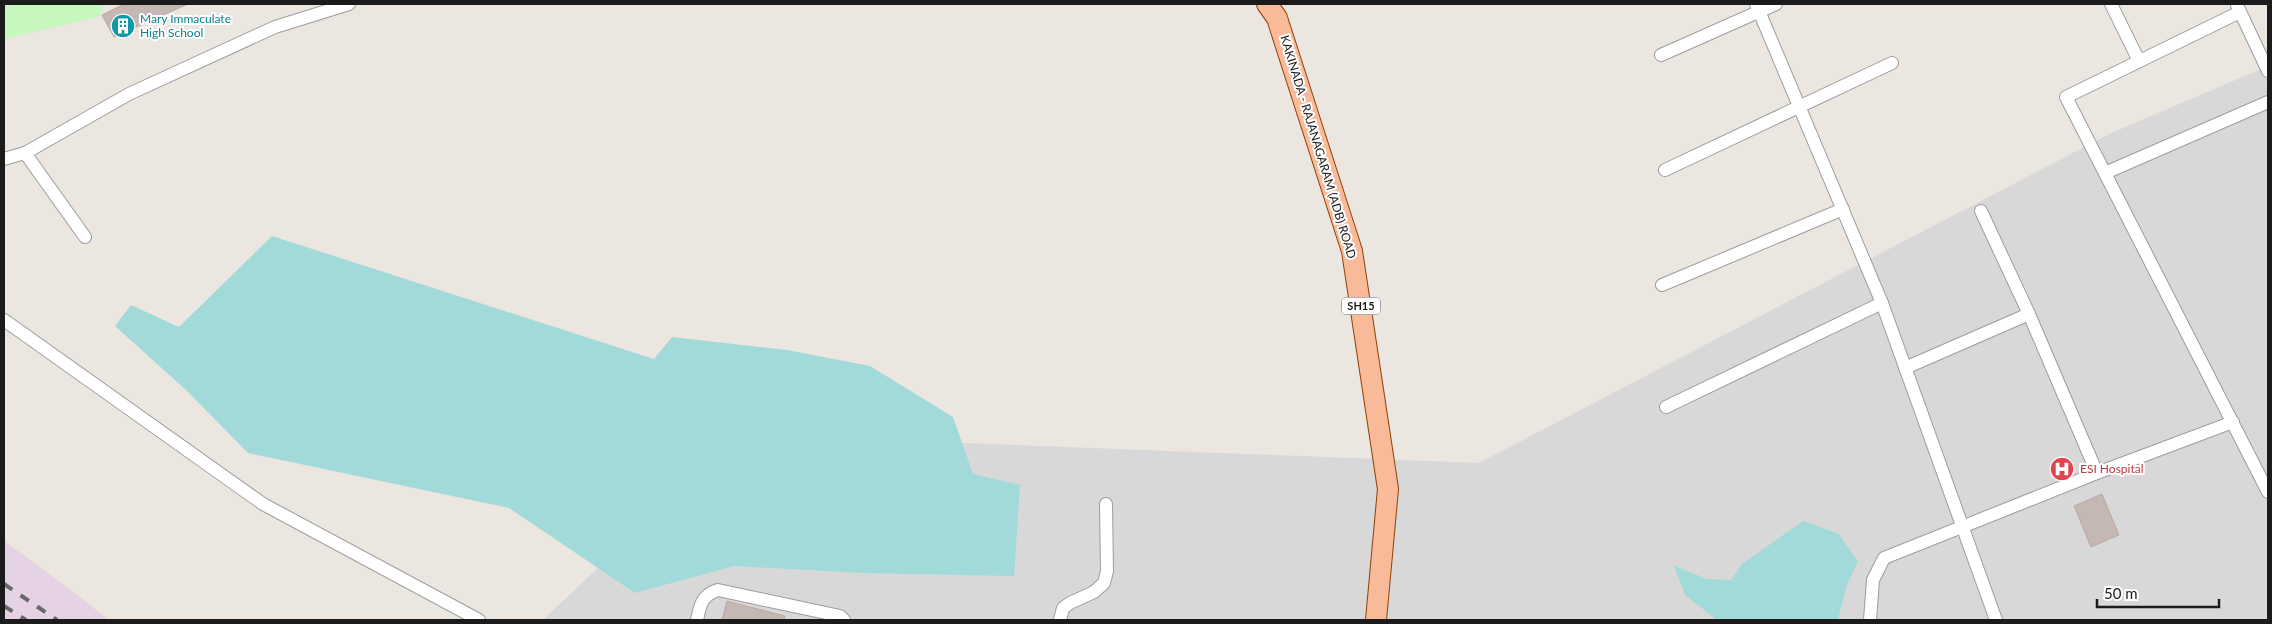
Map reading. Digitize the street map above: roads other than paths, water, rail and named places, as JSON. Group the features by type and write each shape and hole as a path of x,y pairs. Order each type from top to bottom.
{"main road":[{"name":"KAKINADA - RAJANAGARAM (ADB) ROAD","path":"1268,4 1277,18 1352,251 1388,489 1376,620"}],"street":[{"path":"4,159 25,153 129,94 275,27 349,4"},
{"path":"1661,55 1758,7 1776,4"},
{"path":"2111,4 2139,61"},
{"path":"1758,7 1882,302 1996,620"},
{"path":"2268,71 2238,8 2139,61 2066,97 2268,492"},
{"path":"1665,170 1892,63"},
{"path":"2105,173 2268,102"},
{"path":"25,153 85,237"},
{"path":"1662,285 1843,209"},
{"path":"1981,211 2029,314 2097,473"},
{"path":"1666,407 1882,302"},
{"path":"1905,368 2029,314"},
{"path":"4,320 263,504 479,620"},
{"path":"1870,620 1873,580 1884,558 2097,473 2233,422"},
{"path":"1060,620 1063,608 1094,592 1104,583 1107,571 1106,504"},
{"path":"697,620 700,603 708,593 718,590 840,616 844,620"}],"water":[{"path":"272,236 654,359 672,337 787,350 870,366 953,417 973,474 1020,485 1014,576 862,573 734,566 635,593 509,508 248,453 186,390 115,326 131,305 179,327"},
{"path":"1803,521 1839,534 1858,562 1847,584 1838,620 1717,620 1685,595 1674,566 1707,579 1731,580 1742,564"}],"railway":[{"path":"4,584 57,620"},
{"path":"4,606 26,620"}],"place":[{"name":"Mary Immaculate High School","path":"123,26"},
{"name":"ESI Hospital","path":"2062,469"}]}
